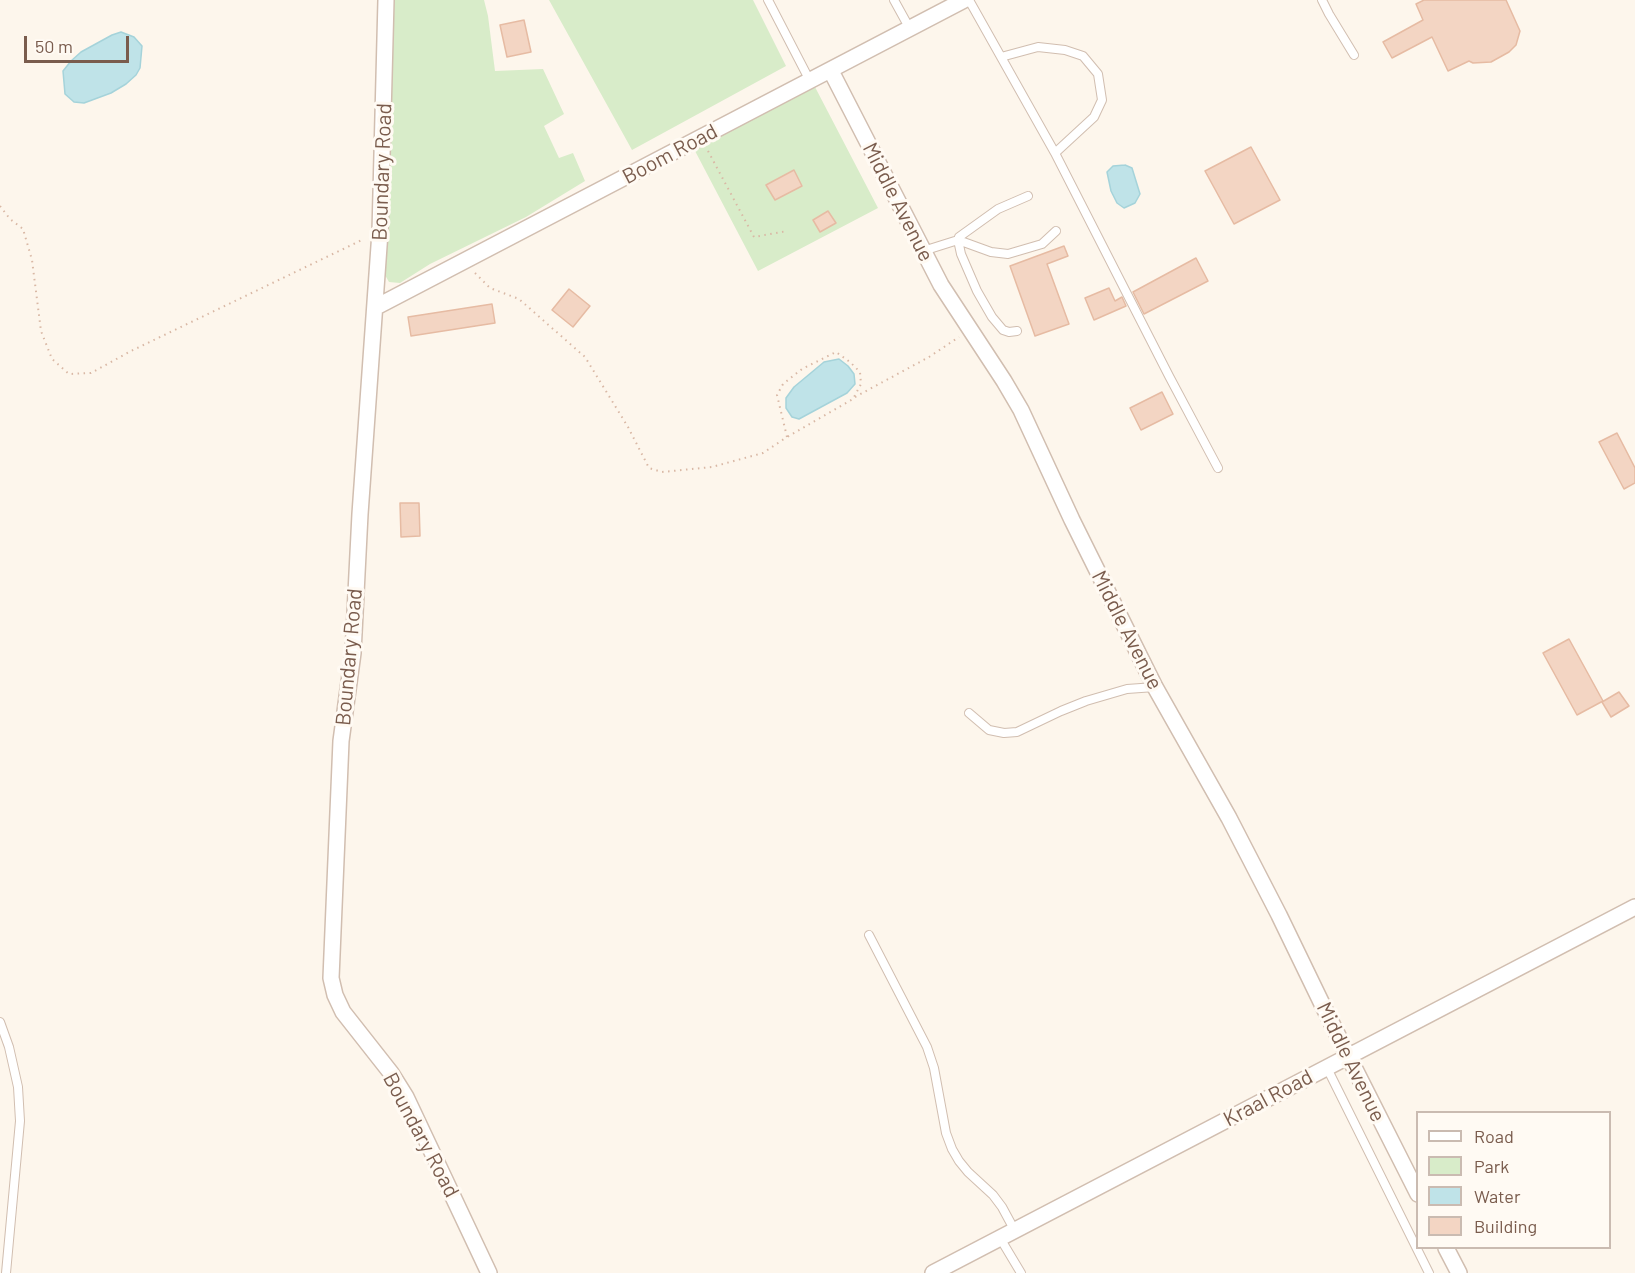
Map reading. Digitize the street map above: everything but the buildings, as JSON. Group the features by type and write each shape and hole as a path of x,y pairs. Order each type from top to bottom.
{"street":[{"name":"Boundary Road","path":"386,0 381,232 352,653 341,741 331,978 335,995 343,1012 391,1073 406,1097 489,1273"},
{"name":"Boom Road","path":"376,307 964,0"},
{"name":"Middle Avenue","path":"831,71 941,285 1021,410 1155,687 1279,915 1416,1190"},
{"name":"Kraal Road","path":"933,1273 1635,907"},
{"path":"1447,1249 1459,1273"}],"lane":[{"path":"768,0 810,81"},
{"path":"894,0 910,29"},
{"path":"969,0 1055,153 1218,468"},
{"path":"1322,0 1354,55"},
{"path":"1001,57 1038,46 1065,50 1083,56 1098,74 1102,100 1094,117 1055,153"},
{"path":"923,251 958,240 998,209 1028,196"},
{"path":"958,240 991,252 1008,254 1042,244 1056,231"},
{"path":"958,240 961,254 977,291 992,317 1003,330 1017,331"},
{"path":"969,712 989,730 1004,733 1017,732 1097,697 1127,689 1155,687"},
{"path":"870,935 927,1047 934,1068 951,1149 969,1172 993,1195 1015,1230"},
{"path":"0,1022 9,1047 18,1087 20,1121 6,1273"},
{"path":"1327,1068 1416,1247"},
{"path":"1000,1238 1021,1273"},
{"path":"1417,1249 1429,1273"}],"path":[{"path":"700,138 754,237 788,231"},
{"path":"0,206 10,219 23,229 32,260 41,331 52,359 69,375 91,373 131,351 381,232"},
{"path":"467,260 479,278 490,288 519,299 585,357 649,468 662,472 712,467 763,453 787,437 929,357 971,330"},
{"path":"787,437 777,395 783,384 802,369 836,352 860,372 861,384 853,399"}],"green space":[{"path":"392,0 484,0 495,71 543,69 564,114 544,126 559,158 573,153 585,181 526,217 430,264 400,283 389,282 385,275"},
{"path":"549,0 753,0 786,66 632,150"},
{"path":"815,87 878,208 758,271 694,149"}],"water":[{"path":"121,32 134,37 142,46 140,68 136,75 111,93 84,103 74,102 65,94 63,71 81,52"},
{"path":"1125,165 1132,168 1140,194 1135,203 1124,208 1117,203 1111,191 1107,172 1113,166"},
{"path":"839,359 854,374 855,384 847,393 799,419 792,417 786,408 786,398 794,387 824,362"}]}
